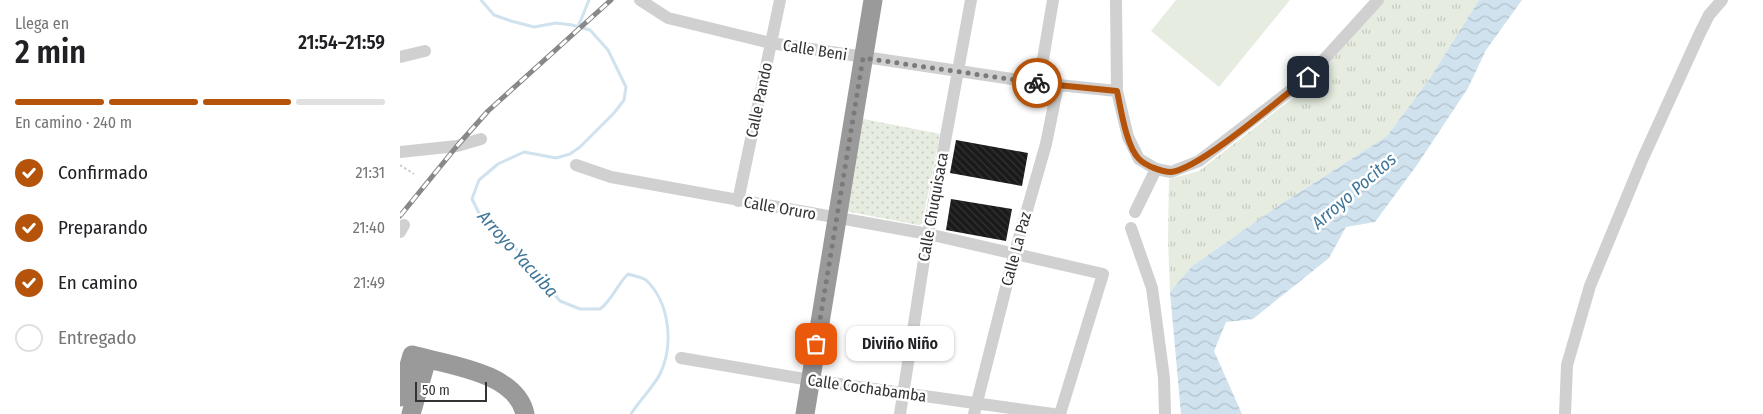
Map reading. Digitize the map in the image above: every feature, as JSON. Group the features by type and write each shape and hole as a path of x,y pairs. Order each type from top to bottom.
{"highway":[{"path":"805,414 873,0"},
{"path":"420,357 495,378 515,391 525,414"},
{"path":"400,397 420,357"},
{"path":"412,414 420,357"}],"street":[{"name":"Calle Beni","path":"640,0 668,18 771,43 1039,83 1117,91"},
{"name":"Calle Pando","path":"738,201 780,0"},
{"name":"Calle Chuquisaca","path":"900,414 928,234 971,0"},
{"path":"1039,83 1053,0"},
{"path":"1116,0 1117,91 1128,137 1139,159 1156,169 1171,172 1199,161 1308,77 1378,0"},
{"path":"1565,414 1567,365 1590,286 1643,158 1700,32 1709,16 1722,0"},
{"path":"400,57 425,51"},
{"name":"Calle La Paz","path":"975,409 1015,252 1046,144 1058,85"},
{"path":"400,152 457,146 481,139"},
{"name":"Calle Oruro","path":"576,165 611,177 928,234 1015,252 1103,274 1060,414"},
{"path":"1135,212 1156,169"},
{"path":"1131,228 1152,288 1164,378 1165,414"},
{"name":"Calle Cochabamba","path":"681,358 903,394 975,409 1053,414"}],"path":[{"path":"400,165 414,174"}],"green space":[{"path":"1176,0 1290,0 1219,87 1151,31"},
{"path":"1384,0 1479,0 1430,78 1387,136 1281,204 1192,266 1170,292 1168,239 1169,179 1199,171 1312,83"},
{"path":"859,118 940,134 922,224 918,225 845,211"}],"water":[{"name":"Arroyo Pocitos","path":"1479,0 1522,0 1486,50 1468,88 1417,165 1375,222 1346,227 1329,258 1253,319 1226,322 1214,351 1242,414 1181,414 1170,292 1192,266 1281,204 1387,136 1430,78"}],"building":[{"path":"956,140 1028,153 1022,186 950,173"},
{"path":"951,199 1012,209 1006,241 946,230"}],"waterway":[{"name":"Arroyo Yacuiba","path":"481,0 494,15 511,21 534,27 556,23 590,30 608,50 626,87 624,100 614,113 580,147 570,154 556,158 524,152 498,164 479,180 472,199 479,213 512,244 560,301 580,309 600,309 628,274 646,280 654,289 665,312 668,338 667,350 660,374 631,414"},
{"path":"578,27 589,0"}],"railway":[{"path":"400,216 488,111 611,0"}],"way so far":[{"path":"816,344 863,58 1037,83"}],"place":[{"name":"Diviño Niño","path":"816,344"}],"route":[{"path":"1037,83 1117,91 1128,137 1139,159 1156,169 1171,172 1199,161 1308,77"}]}
